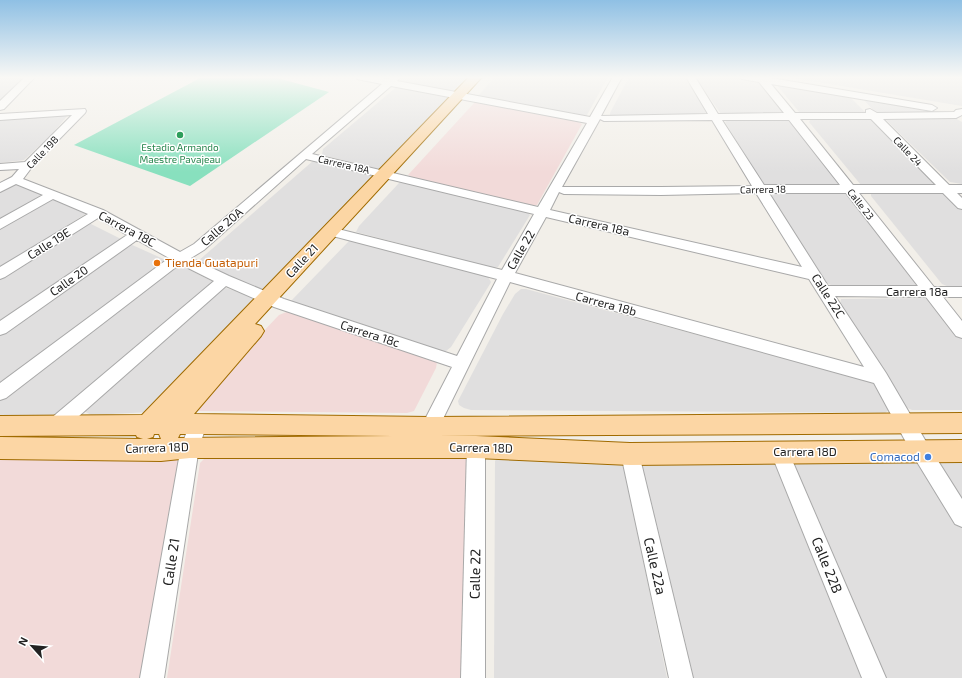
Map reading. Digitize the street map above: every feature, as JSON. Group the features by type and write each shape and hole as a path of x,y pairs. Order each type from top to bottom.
{"main road":[{"name":"Calle 21","path":"136,450 148,424 273,301 452,109"},
{"name":"Calle 21","path":"162,450 172,424 273,301"},
{"name":"Carrera 18D","path":"0,426 148,424 437,426 905,422 962,423"},
{"name":"Carrera 18D","path":"0,448 162,450 190,447 476,447 630,454 962,451"}],"street":[{"name":"Calle 20A","path":"0,393 170,263 199,247 359,109"},
{"path":"528,109 598,120 714,116 875,117 961,114"},
{"name":"Calle 22","path":"546,213 564,190 603,109"},
{"name":"Calle 22","path":"437,426 462,364 606,109"},
{"name":"Calle 22C","path":"709,109 880,378 921,452 962,517"},
{"name":"Calle 23","path":"787,109 962,332"},
{"name":"Calle 24","path":"867,109 962,205"},
{"path":"931,109 961,114"},
{"path":"932,109 961,114"},
{"name":"Calle 19B","path":"0,117 81,111 28,165 16,180 0,188"},
{"name":"Carrera 18A","path":"304,155 391,175"},
{"path":"0,167 28,165"},
{"name":"Carrera 18a","path":"391,175 546,213 814,275"},
{"name":"Carrera 18C","path":"16,180 98,213 180,258 224,280 273,301"},
{"name":"Carrera 18","path":"564,190 661,191 761,189 962,189"},
{"path":"0,225 54,194"},
{"name":"Calle 19E","path":"0,274 98,213"},
{"name":"Carrera 18b","path":"337,232 510,277 880,378"},
{"name":"Calle 20","path":"0,329 137,234"},
{"name":"Calle 22","path":"437,426 510,277"},
{"path":"55,426 224,280"},
{"name":"Carrera 18a","path":"825,291 930,293 962,292"},
{"name":"Carrera 18c","path":"273,301 462,364"},
{"name":"Calle 21","path":"152,678 190,447 198,424"},
{"name":"Calle 22","path":"473,678 476,447"},
{"name":"Calle 22B","path":"780,452 874,678"},
{"name":"Calle 22a","path":"630,454 680,678"}],"shaded area":[{"path":"371,109 444,109 383,170 322,155 323,149"},
{"path":"469,109 509,109 582,124 537,205 529,206 408,175"},
{"path":"542,109 591,109 585,117"},
{"path":"612,109 704,109 706,113 701,115 610,115"},
{"path":"717,109 784,109 788,114 721,114"},
{"path":"796,109 862,109 865,112 864,113 800,113"},
{"path":"872,109 927,109 934,112 877,114"},
{"path":"0,115 68,115 51,135 24,160 0,163"},
{"path":"884,118 955,118 962,122 962,184 950,182"},
{"path":"789,119 841,186 768,186 762,183 725,122 728,120"},
{"path":"811,119 871,119 935,183 930,185 861,185 809,122"},
{"path":"314,160 379,174 268,292 199,266 197,262"},
{"path":"403,181 517,209 527,212 530,215 498,267 494,268 356,232 359,226 399,183"},
{"path":"15,183 50,194 0,225 0,191"},
{"path":"941,190 962,206 962,287 949,287 942,284 871,196 873,191"},
{"path":"846,192 923,286 833,286 827,283 772,197 772,194 777,193"},
{"path":"55,198 87,213 0,268 0,229"},
{"path":"89,223 121,239 0,324 0,277"},
{"path":"350,240 488,277 491,282 490,284 451,347 446,351 440,352 291,301"},
{"path":"130,244 168,261 0,388 0,332"},
{"path":"177,264 216,283 57,416 0,415 0,397"},
{"path":"223,287 260,299 151,412 91,415 84,411"},
{"path":"521,289 526,289 869,381 876,384 890,409 885,413 471,410 464,408 459,405 458,401 503,314 515,294"},
{"path":"929,298 962,327 962,410 912,410 903,406 840,304 841,299"},
{"path":"289,311 437,362 436,368 414,411 407,413 198,411 195,408 201,397 279,315"},
{"path":"0,454 180,459 145,678 0,678"},
{"path":"499,455 623,460 667,678 494,678 495,461"},
{"path":"773,455 863,678 686,678 640,456"},
{"path":"323,456 463,457 474,459 474,678 167,678 200,463 204,459"},
{"path":"788,460 916,462 927,468 962,524 962,678 882,678"},
{"path":"942,460 962,460 962,503 940,466"}],"green space":[{"name":"Estadio Armando Maestre Pavajeau","path":"142,109 304,109 190,186 74,145"}],"place":[{"name":"Estadio Armando Maestre Pavajeau","path":"180,135"},
{"name":"Tienda Guatapuri","path":"157,263"},
{"name":"Comacod","path":"928,457"}]}
